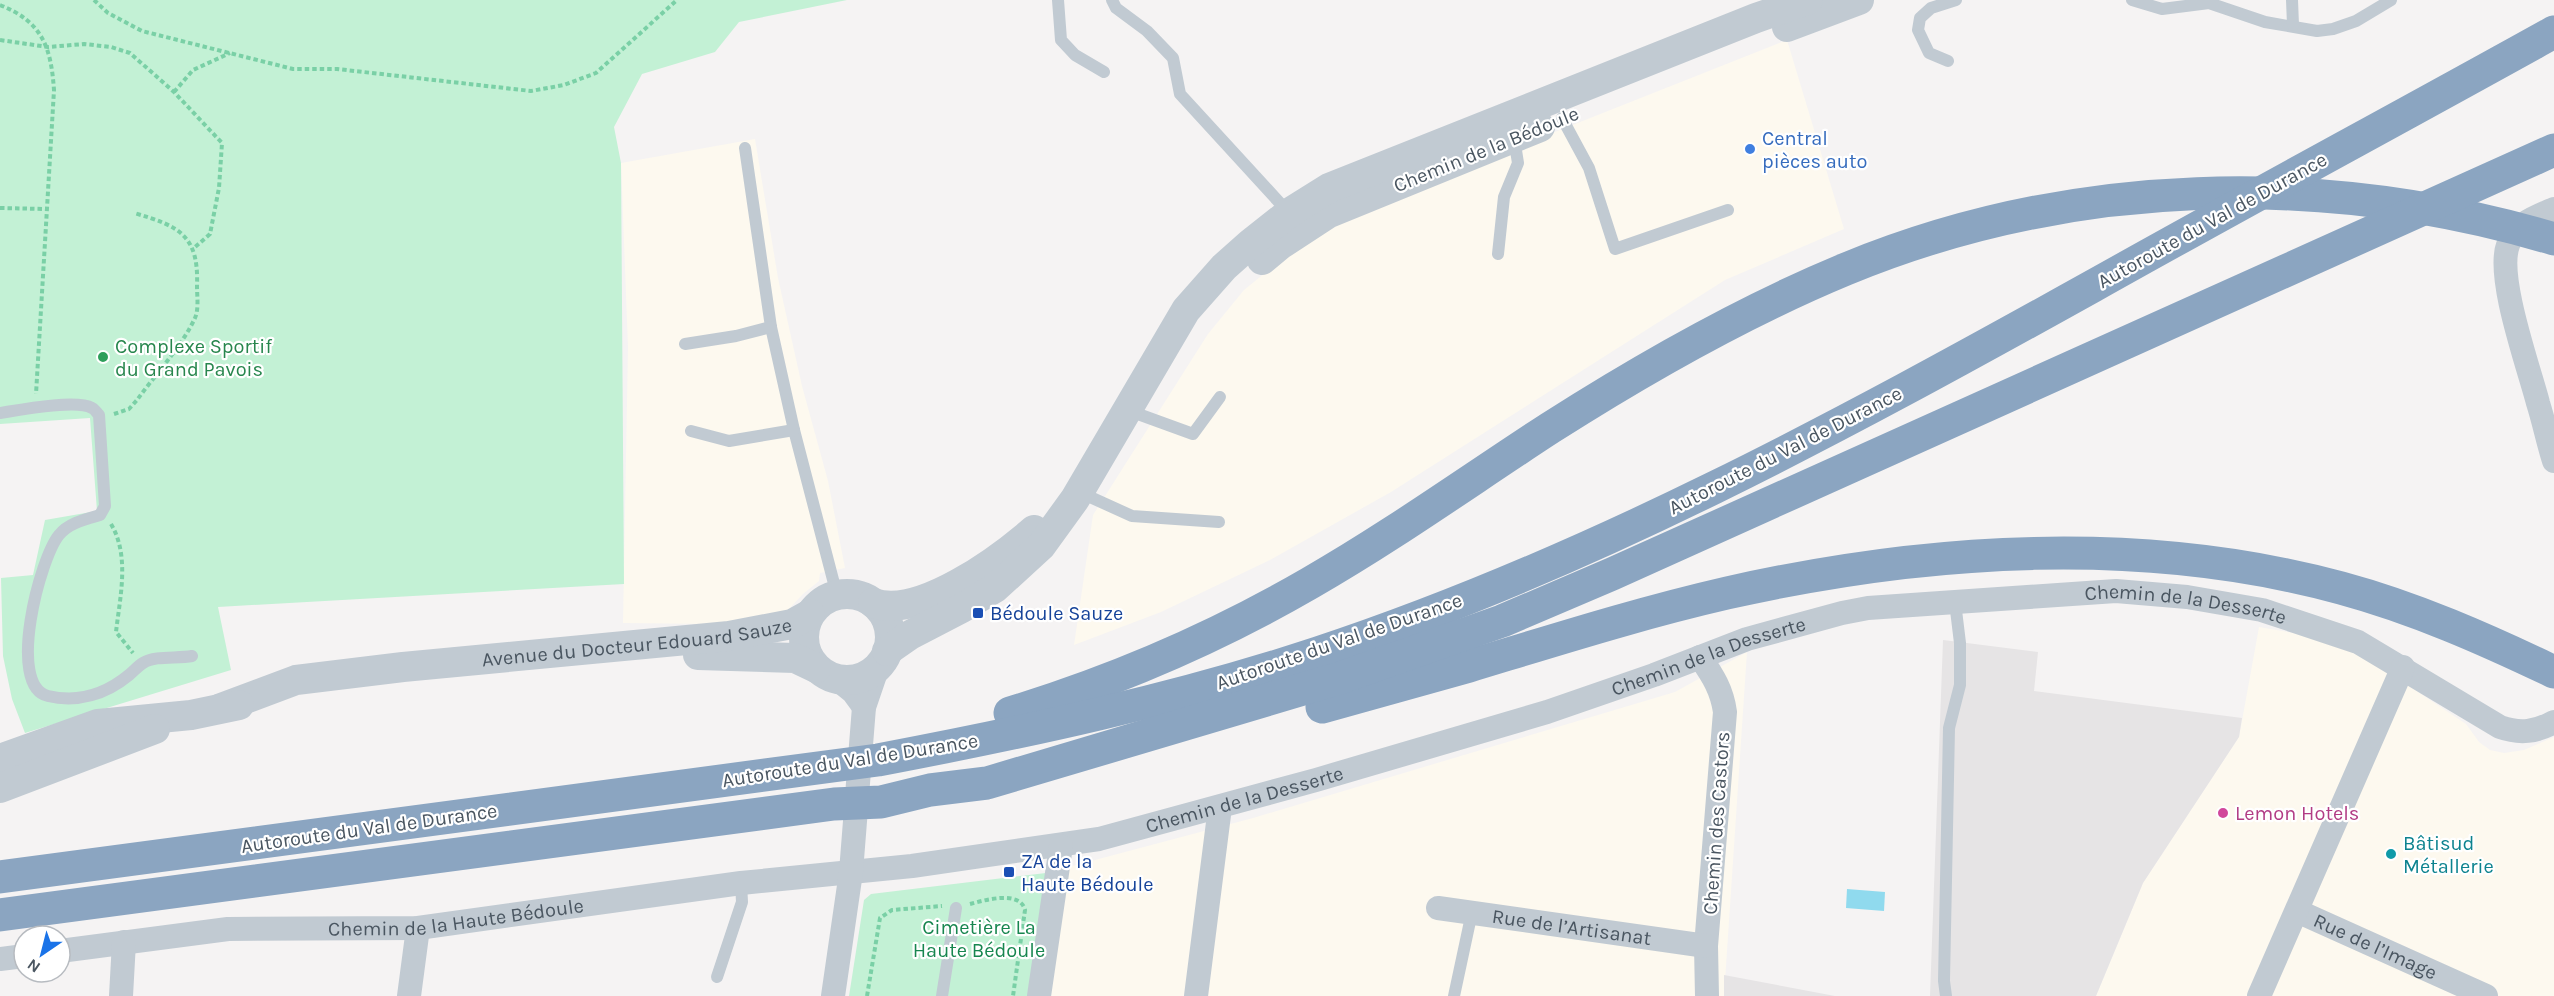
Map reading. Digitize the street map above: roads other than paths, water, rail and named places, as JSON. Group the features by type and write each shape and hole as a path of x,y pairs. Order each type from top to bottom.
{"highway":[{"name":"Autoroute du Val de Durance","path":"0,877 890,758 1185,693 1321,652 1529,572 1763,465 1942,370 2554,32"},
{"name":"Autoroute du Val de Durance","path":"0,915 786,810 834,804 881,802 930,790 987,783 1340,678 1513,616 1672,548 2554,150"},
{"path":"406,823 880,746 973,725 1139,668 1233,626 1305,586 1552,427 1693,343 1768,303 1850,267 1974,226 2087,204 2149,196 2234,192 2347,198 2434,210 2554,239"},
{"path":"987,783 1155,754 1660,609 1819,575 1947,559 2024,554 2124,554 2205,561 2265,571 2342,588 2414,611 2491,641 2554,672"}],"street":[{"name":"Chemin de la Bédoule","path":"883,659 910,635 995,588 1041,546 1083,485 1155,363 1219,296 1280,245 1297,221 1329,188 1755,18 1808,0"},
{"name":"Chemin de la Bédoule","path":"1297,221 1329,213 1716,54 1859,0"},
{"path":"2554,210 2532,218 2520,226 2507,246 2506,258 2515,316 2554,461"},
{"name":"Chemin de la Bédoule","path":"873,603 892,606 922,601 970,574 1029,534 1083,485"},
{"name":"Chemin de la Desserte","path":"851,872 1061,846 1099,839 1220,807 1547,712 1747,639 1868,608 2116,591 2187,597 2262,610 2313,625 2358,642 2512,732 2529,732 2554,722"},
{"path":"833,996 851,872 864,707 890,638 888,625 882,613 873,603 849,594 837,595 822,602 810,614 804,627 804,642 808,656 826,673 853,692 864,707"},
{"name":"Avenue du Docteur Edouard Sauze","path":"0,779 98,724 192,715 221,708 296,680 461,661 729,636 792,624 810,614"},
{"name":"Avenue du Docteur Edouard Sauze","path":"461,661 711,655 795,658 826,673"},
{"name":"Chemin des Castors","path":"1700,657 1716,680 1725,712 1706,946 1707,996"},
{"path":"826,673 858,679 883,659"},
{"path":"2259,996 2403,667"},
{"path":"1196,996 1220,807"},
{"path":"1039,996 1061,846"},
{"name":"Chemin de la Haute Bédoule","path":"72,949 228,928 418,928 741,884 851,872"},
{"name":"Rue de l’Artisanat","path":"1438,908 1706,946"},
{"name":"Rue de l’Image","path":"2297,911 2486,996"},
{"path":"409,996 418,928"},
{"path":"105,996 118,943"},
{"path":"118,943 121,996"}],"lane":[{"path":"1058,0 1061,40 1075,55 1104,72"},
{"path":"1112,0 1116,8 1147,32 1173,58 1180,94 1297,221"},
{"path":"1948,61 1929,53 1918,30 1920,18 1931,8 1956,0"},
{"path":"2132,0 2162,9 2209,3 2265,22 2293,25 2317,31 2333,29 2356,21 2391,0"},
{"path":"2292,0 2293,25"},
{"path":"1562,118 1588,168 1615,249 1728,210"},
{"path":"1498,254 1504,197 1518,163 1514,137"},
{"path":"744,148 771,327 794,430 837,595"},
{"path":"684,344 736,336 771,327"},
{"path":"1127,410 1193,434 1220,397"},
{"path":"0,413 35,407 79,405 92,408 99,415 103,511 100,515 76,523 61,532 49,548 38,585 29,634 30,670 37,689 47,696 84,698 110,690 141,663 154,658 177,659 192,656"},
{"path":"691,431 729,441 794,430"},
{"path":"1083,485 1132,516 1219,522"},
{"path":"1946,996 1944,981 1949,728 1960,685 1960,642 1955,602"},
{"path":"717,977 742,902 741,884"},
{"path":"942,996 956,908"},
{"path":"1455,996 1472,912"}],"water":[{"path":"1847,889 1885,892 1884,911 1846,908"}],"place":[{"name":"Central pièces auto","path":"1750,149"},
{"name":"Complexe Sportif du Grand Pavois","path":"103,357"},
{"name":"Bédoule Sauze","path":"978,613"},
{"name":"Lemon Hotels","path":"2223,813"},
{"name":"Bâtisud Métallerie","path":"2391,854"},
{"name":"ZA de la Haute Bédoule","path":"1009,872"}],"park label":[{"name":"Cimetière La Haute Bédoule","path":"979,938"}]}
